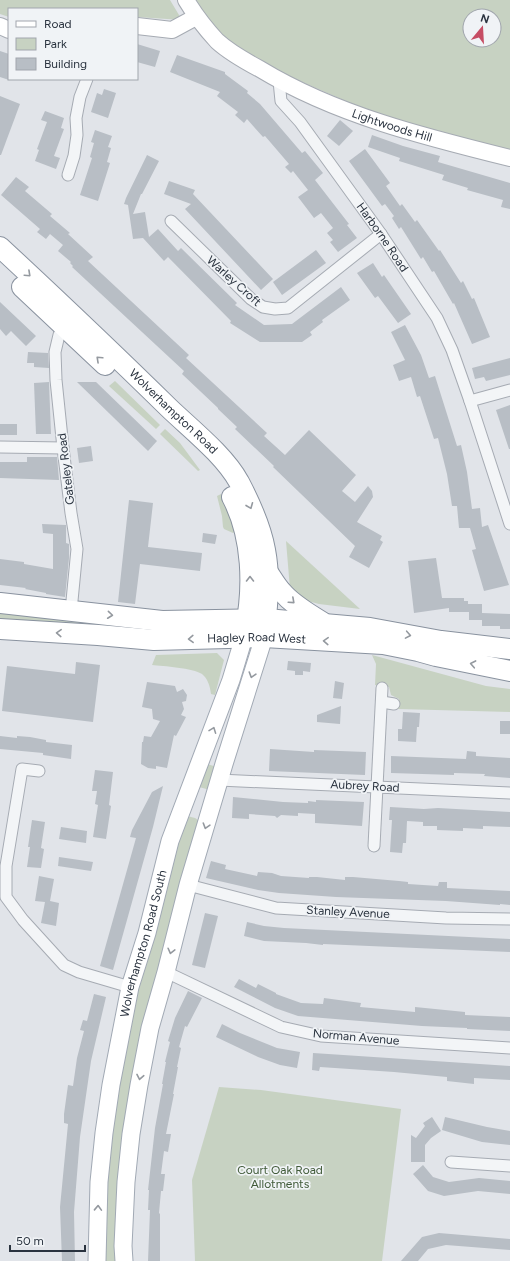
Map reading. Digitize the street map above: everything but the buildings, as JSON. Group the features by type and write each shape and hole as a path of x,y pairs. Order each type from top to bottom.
{"highway":[{"name":"Wolverhampton Road","path":"0,247 69,322 223,479 234,501 244,528 249,554 255,628"},
{"name":"Wolverhampton Road","path":"0,266 148,387 230,468 247,498 260,530 265,550 267,571 255,628"},
{"path":"267,571 281,592 298,608 326,624"},
{"name":"Hagley Road West","path":"0,603 162,621 255,628 383,644 510,671"},
{"name":"Hagley Road West","path":"0,629 154,640 255,628 326,624 370,628 441,641 499,649 510,649"}],"main road":[{"name":"Wolverhampton Road South","path":"97,1261 99,1182 104,1133 111,1085 130,987 147,933 170,841 231,680 255,628"},
{"path":"124,1261 123,1246 126,1190 131,1134 150,1028 188,886 220,780 255,628"},
{"path":"203,754 212,753 220,757 224,764"},
{"path":"186,797 193,803 201,805 213,803"}],"street":[{"path":"186,0 196,17 223,45 279,81"},
{"path":"138,26 172,30 196,17"},
{"path":"68,175 74,156 77,135 76,118 80,97 87,80"},
{"name":"Lightwoods Hill","path":"279,81 348,111 443,141 510,158"},
{"name":"Harborne Road","path":"279,81 281,100 300,122 381,234 437,318 452,350 510,523"},
{"path":"64,152 74,156"},
{"name":"Warley Croft","path":"171,221 248,296 263,307 274,310 288,308 381,234"},
{"name":"Gateley Road","path":"69,322 59,335 55,352 56,380 63,448 77,549 71,612"},
{"path":"470,401 510,390"},
{"path":"0,447 63,448"},
{"path":"374,846 382,688"},
{"path":"382,702 394,704"},
{"path":"39,771 22,769 6,866 6,897 23,920 64,965 79,972 130,987"},
{"name":"Aubrey Road","path":"220,780 510,793"},
{"name":"Stanley Avenue","path":"188,886 276,908 446,918 510,919"},
{"name":"Norman Avenue","path":"166,972 281,1027 307,1033 321,1036 510,1048"},
{"path":"451,1162 510,1166"}],"green space":[{"path":"0,0 170,0 182,20 138,17 138,8 8,8 8,17 0,14"},
{"path":"191,0 510,0 510,152 442,135 364,109 286,75 224,37 212,26"},
{"path":"115,381 160,425 156,429 109,386"},
{"path":"165,429 180,443 200,470 198,471 160,434"},
{"path":"221,494 228,503 238,529 233,533 224,529 223,527 217,496"},
{"path":"286,541 360,609 319,604 300,599 290,589"},
{"path":"0,612 65,621 124,625 170,632 0,624"},
{"path":"217,653 224,660 215,695 211,694 206,678 198,672 152,665 156,655"},
{"path":"372,655 486,686 510,689 510,712 398,709 399,699 391,695 389,687 375,685 376,664"},
{"path":"207,764 217,767 210,790 199,787"},
{"path":"187,816 195,818 201,822 162,967 120,1261 103,1261 112,1113 133,1007 170,866"},
{"name":"Court Oak Road Allotments","path":"219,1087 261,1090 401,1109 382,1261 195,1261 192,1180"}]}
